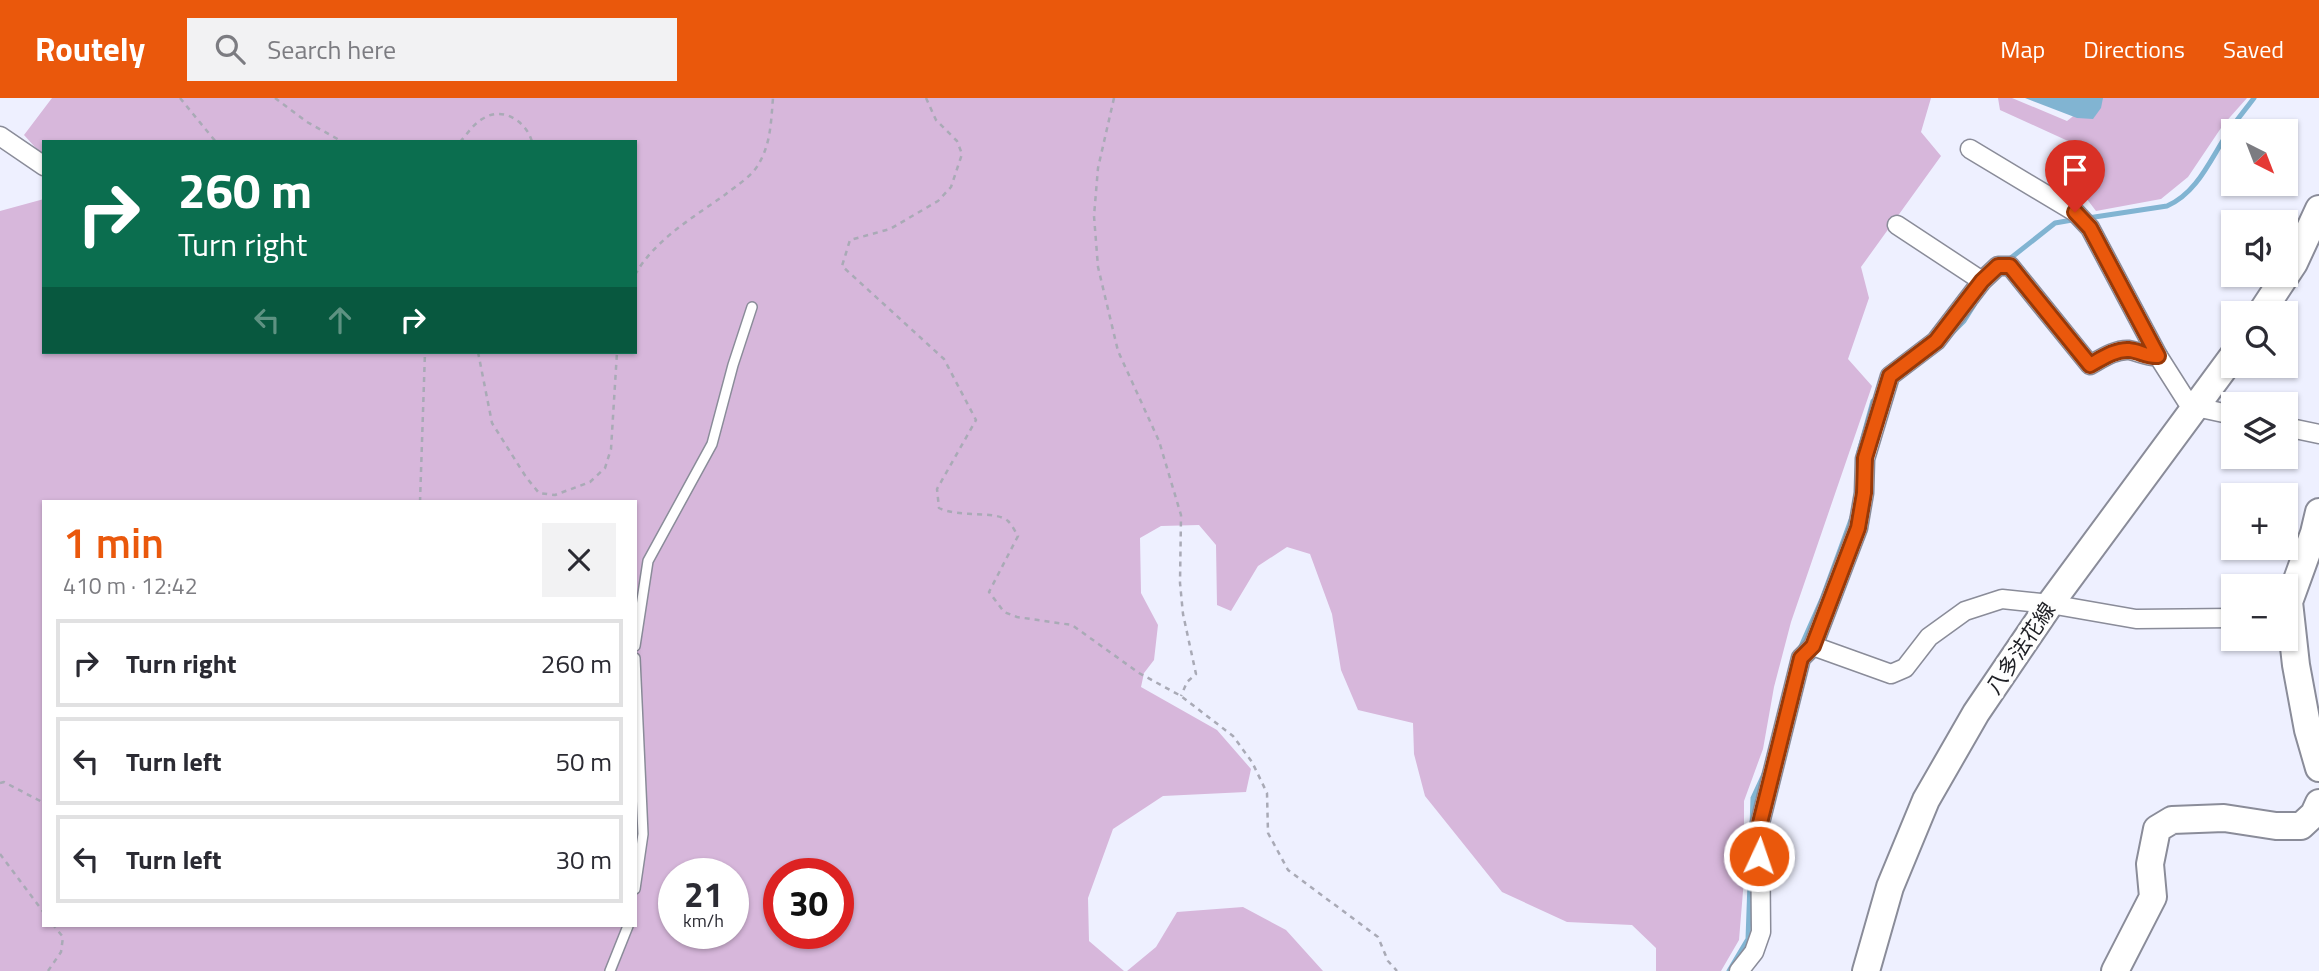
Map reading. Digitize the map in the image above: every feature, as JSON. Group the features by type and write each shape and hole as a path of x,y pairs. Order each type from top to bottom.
{"main road":[{"path":"2269,301 2294,263 2319,209"},
{"name":"八多法花線","path":"1866,971 1890,887 1926,800 1976,713 2050,604 2221,373"},
{"path":"2298,574 2319,512"},
{"path":"2294,651 2308,730 2319,768"},
{"path":"2115,971 2153,897 2150,864 2157,829 2172,820 2224,818 2276,826 2301,826 2314,814 2319,803"}],"street":[{"path":"0,136 42,165"},
{"path":"1970,149 2075,212 2090,228 2158,356 2186,400 2196,407 2221,412"},
{"path":"1897,225 1982,281"},
{"path":"1739,971 1754,952 1761,932 1760,823 1801,658 1813,646 1858,528 1864,493 1865,458 1890,376 1936,341 1982,281 1998,266 2010,266 2090,365 2113,353 2129,350 2148,357 2158,356"},
{"path":"2298,430 2319,434"},
{"path":"1813,646 1891,674 1905,668 1929,637 1965,611 2003,599 2136,619 2221,618"}],"lane":[{"path":"637,633 648,561 712,444 752,307"},
{"path":"637,702 643,834 637,875"},
{"path":"610,971 628,927"}],"path":[{"path":"180,98 214,140"},
{"path":"275,98 307,122 339,140"},
{"path":"637,272 664,240 737,186 757,167 769,139 773,98"},
{"path":"926,98 936,120 957,141 962,154 951,187 938,201 890,229 850,240 842,266 944,359 976,420 937,489 939,508 950,513 998,516 1007,520 1018,536 989,592 1004,612 1017,617 1072,625 1139,673 1181,696 1233,736 1252,762 1267,793 1268,834 1288,870 1378,937 1388,961 1397,971"},
{"path":"1114,98 1098,168 1094,216 1098,267 1118,351 1159,441 1181,515 1180,583 1185,624 1196,674 1187,682 1181,696"},
{"path":"462,140 486,116 499,114 520,122 528,130 531,140"},
{"path":"420,500 425,354"},
{"path":"478,354 492,423 539,493 555,495 590,482 605,468 611,449 617,354"},
{"path":"0,783 4,782 42,802"},
{"path":"0,854 42,910"},
{"path":"48,971 61,952 63,937 55,927"}],"shaded area":[{"path":"52,98 1931,98 1921,132 1941,156 1861,267 1869,298 1848,359 1872,386 1791,622 1774,687 1763,749 1744,801 1744,879 1739,940 1721,971 1656,971 1656,948 1632,925 1567,922 1502,892 1425,796 1414,754 1413,723 1358,710 1341,670 1332,614 1310,554 1287,547 1258,566 1231,611 1217,605 1216,545 1199,525 1161,526 1140,538 1141,593 1158,625 1154,660 1144,673 1141,687 1217,730 1251,769 1246,792 1163,796 1113,829 1088,898 1089,941 1124,971 0,971 0,211 42,200 42,354 637,354 637,140 42,140 42,155 24,135"},
{"path":"1998,98 2012,98 2067,121 2091,102 2092,98 2247,98 2228,119 2221,119 2221,128 2188,177 2161,199 2096,211 2077,186 2081,154 2068,141 2000,110"},
{"path":"1243,907 1286,930 1323,971 1127,971 1156,947 1177,912"}],"water":[{"path":"2025,98 2103,98 2101,108 2093,119 2077,118"}],"waterway":[{"path":"2088,218 2167,206 2187,193 2254,98"},
{"path":"2007,261 2055,223 2078,219"},
{"path":"1952,333 1974,305"},
{"path":"1859,452 1873,401"},
{"path":"1799,651 1822,599 1852,517"},
{"path":"1729,971 1748,939 1753,798 1765,772"}],"route":[{"path":"1759,856 1760,823 1801,658 1813,646 1858,528 1864,493 1865,458 1890,376 1936,341 1982,281 1998,266 2010,266 2090,365 2113,353 2129,350 2148,357 2158,356 2090,228 2075,212"}]}
